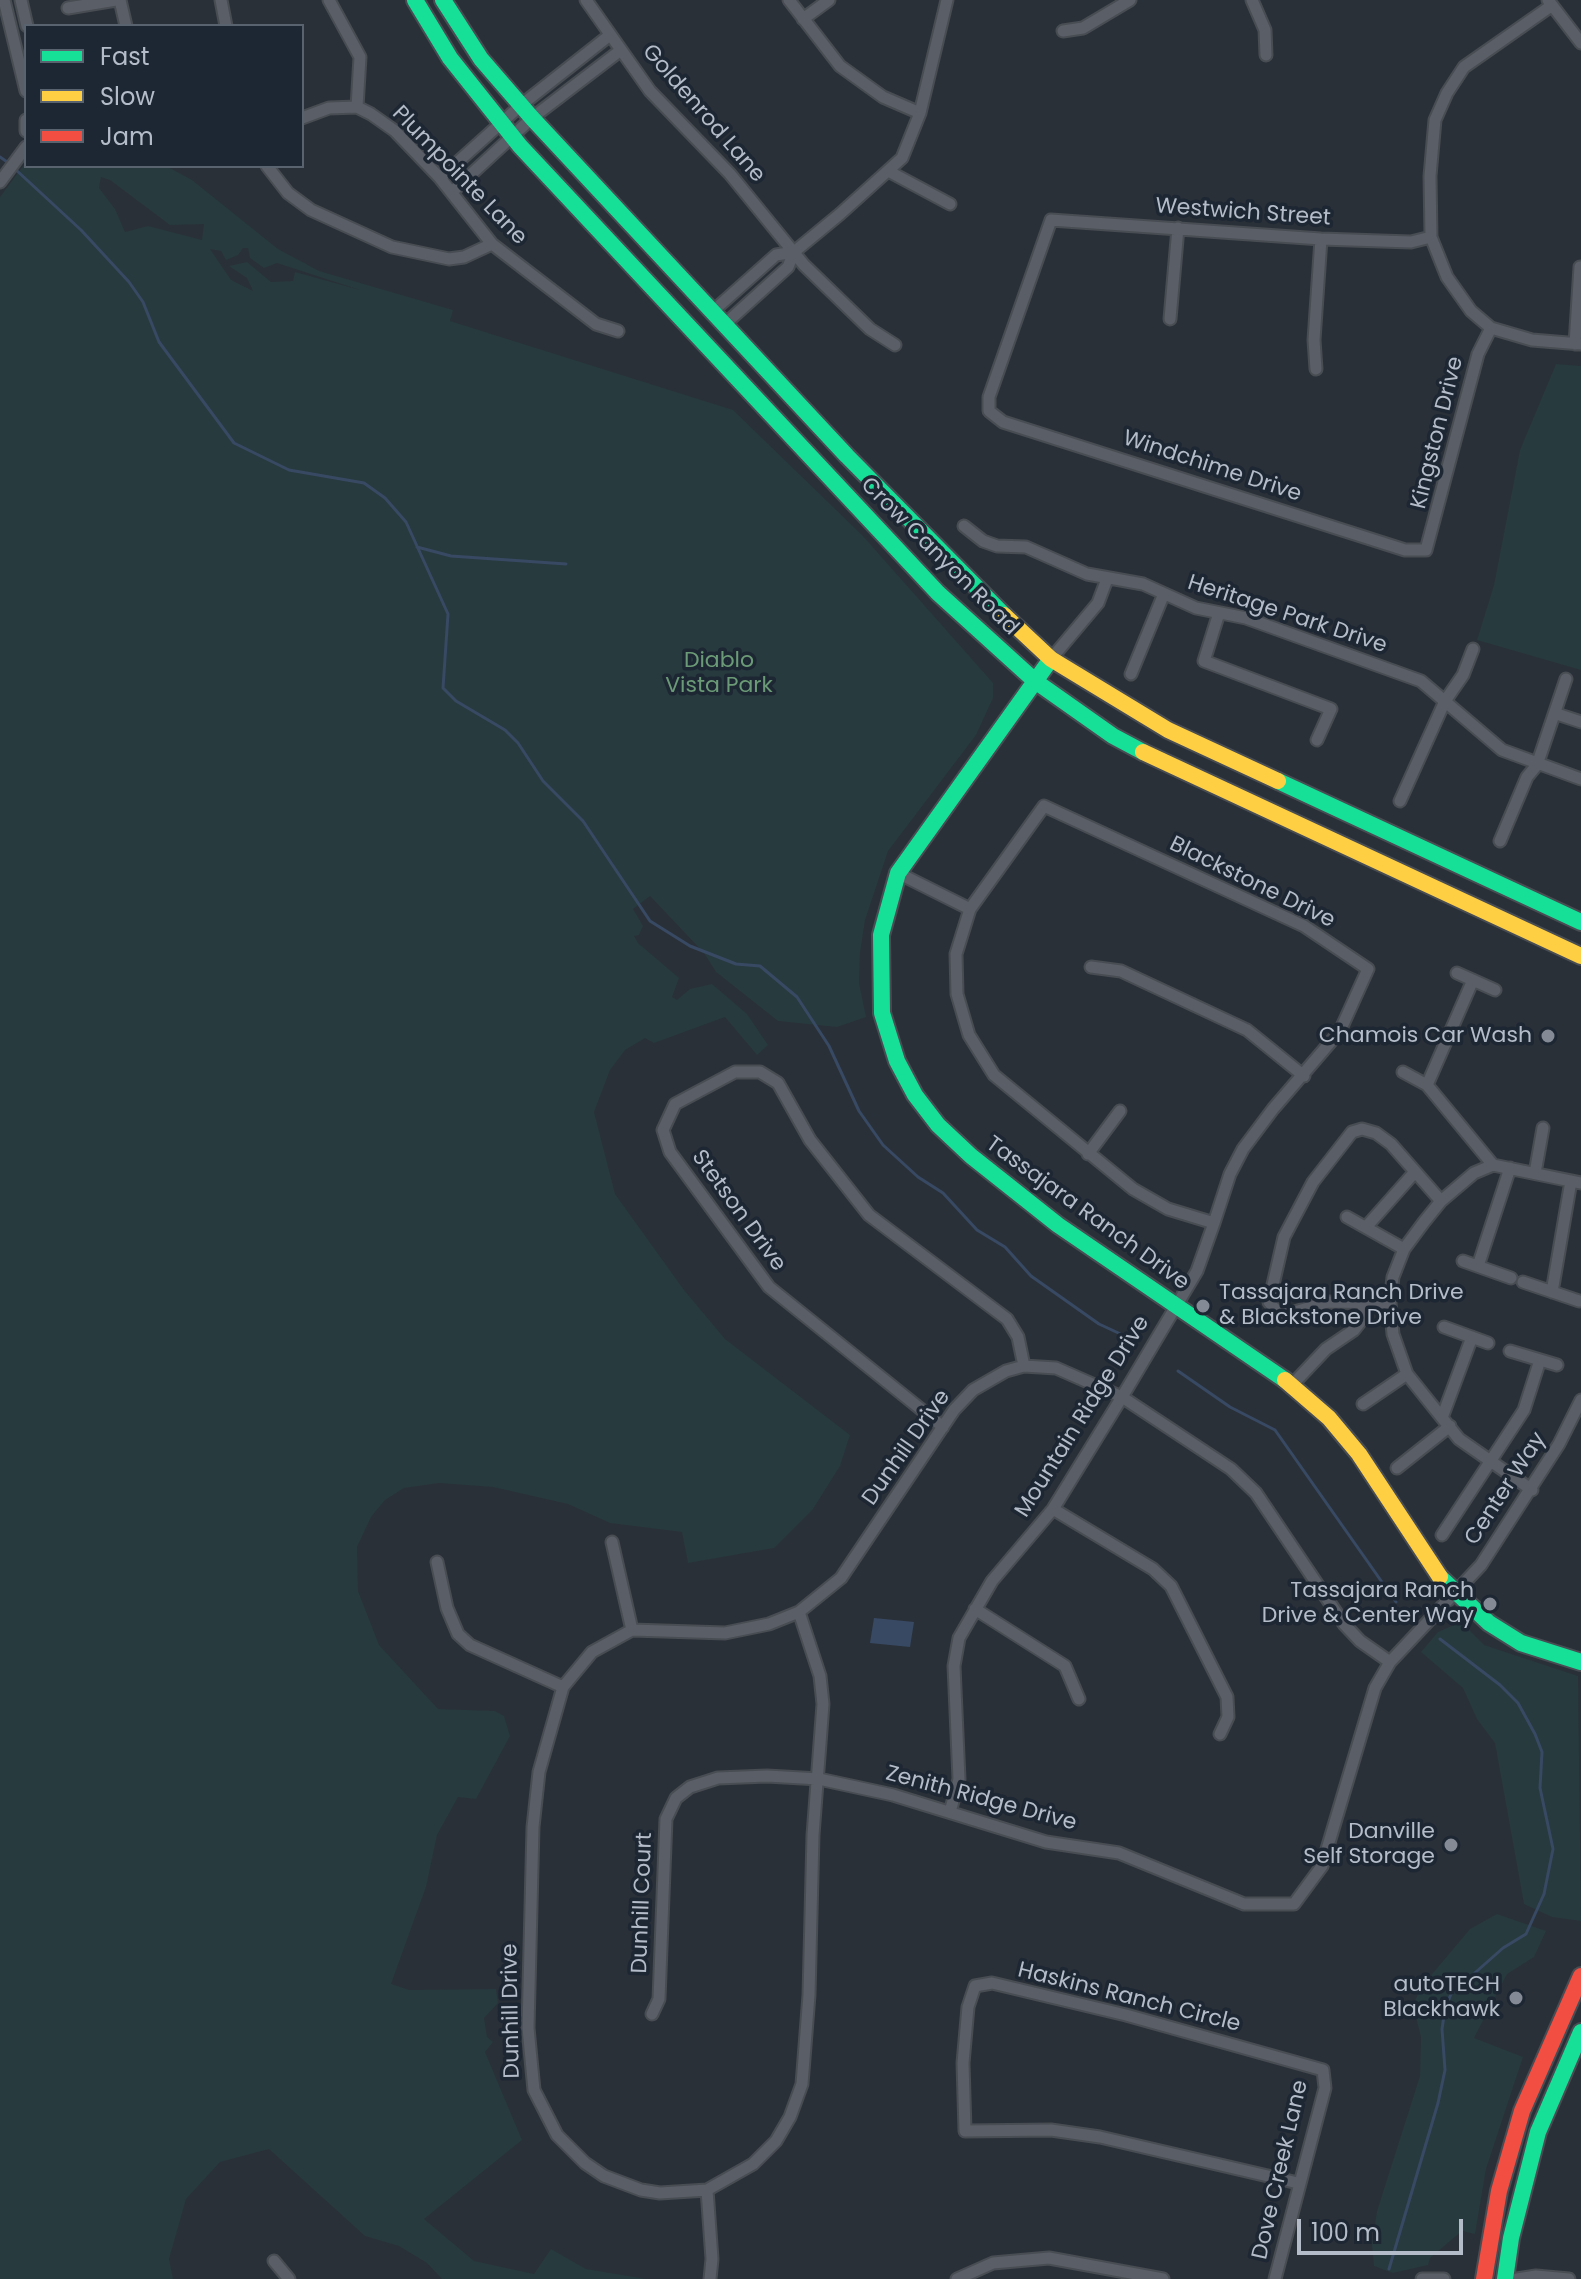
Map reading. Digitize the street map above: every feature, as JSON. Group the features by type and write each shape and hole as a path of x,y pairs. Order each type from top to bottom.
{"main road":[{"name":"Crow Canyon Road","path":"415,0 450,58 507,129 927,582 1035,681 1113,736 1157,759 1581,956"},
{"name":"Crow Canyon Road","path":"443,0 481,59 526,112 944,556 1051,659 1168,730 1581,922"},
{"name":"Tassajara Ranch Drive","path":"1051,659 898,873 881,935 882,1013 897,1061 915,1095 938,1125 971,1156 1100,1256 1292,1385 1329,1418 1359,1454 1435,1571 1454,1593 1489,1623 1521,1643 1581,1662"},
{"path":"1484,2279 1499,2191 1522,2111 1581,1976"},
{"path":"1505,2279 1511,2238 1538,2132 1581,2032"}],"street":[{"path":"4,0 24,83"},
{"path":"21,0 27,24"},
{"path":"68,8 118,0 125,24"},
{"path":"221,0 226,24"},
{"path":"329,0 360,57 357,107"},
{"name":"Goldenrod Lane","path":"586,0 650,91 730,174 794,252 870,329 895,345"},
{"path":"789,0 827,52 854,78 883,97 920,113"},
{"path":"803,19 829,0"},
{"path":"724,325 788,267 794,252 890,172 902,158 920,113 947,0"},
{"path":"1063,31 1083,28 1130,0"},
{"path":"1252,0 1265,30 1266,55"},
{"path":"1580,267 1578,344 1532,340 1491,328 1471,311 1447,277 1431,237 1430,176 1435,120 1447,93 1464,67 1549,3 1581,43"},
{"path":"440,178 507,129 610,35"},
{"path":"526,112 621,50"},
{"name":"Plumpointe Lane","path":"304,117 329,108 357,107 395,131 440,178 492,244 596,324 618,331"},
{"path":"452,192 507,129"},
{"path":"0,182 24,150"},
{"path":"269,168 288,193 311,210 392,247 449,259 464,257 492,244"},
{"path":"890,172 950,204"},
{"name":"Westwich Street","path":"989,411 989,397 1051,220 1321,239 1411,242 1431,237"},
{"path":"1170,319 1178,228"},
{"path":"1316,369 1314,340 1321,239"},
{"path":"712,312 776,255 794,252"},
{"name":"Kingston Drive","path":"1426,550 1478,354 1491,328"},
{"name":"Windchime Drive","path":"989,411 1003,422 1405,550 1426,550"},
{"name":"Heritage Park Drive","path":"964,526 983,541 997,546 1026,547 1107,579 1125,578 1163,596 1246,618 1421,681 1463,720 1502,750 1581,779"},
{"path":"1051,659 1098,603 1107,579"},
{"path":"1131,674 1163,596"},
{"path":"1219,613 1204,661 1331,709 1317,740"},
{"path":"1400,801 1445,701 1463,675 1473,649"},
{"path":"1500,841 1527,777 1537,765 1557,714 1566,679"},
{"path":"1557,714 1581,722"},
{"name":"Blackstone Drive","path":"1175,1306 1197,1271 1243,1149 1340,1031 1368,969 1304,926 1044,806 970,909 956,954 957,994 969,1035 994,1075 1133,1189 1168,1209 1214,1223"},
{"path":"898,873 970,909"},
{"path":"1091,967 1121,971 1247,1030 1304,1076"},
{"path":"1457,973 1495,990"},
{"path":"1427,1085 1473,980"},
{"name":"Stetson Drive","path":"943,1427 769,1287 670,1152 663,1130 675,1104 735,1072 760,1072 778,1083 810,1140 869,1215 1007,1319 1018,1337 1024,1366"},
{"path":"1403,1072 1427,1085 1493,1165"},
{"path":"1088,1154 1120,1111"},
{"path":"1535,1173 1543,1128"},
{"path":"1390,1303 1328,1302 1288,1314 1275,1309 1269,1302 1284,1237 1313,1182 1352,1132 1362,1129 1376,1133 1391,1144 1441,1201"},
{"path":"1532,1490 1459,1439 1443,1415 1407,1374 1393,1334 1390,1303 1393,1277 1404,1249 1441,1201 1467,1178 1493,1165 1576,1182 1552,1292"},
{"path":"1478,1266 1510,1168"},
{"path":"1367,1226 1414,1173"},
{"path":"1347,1217 1404,1249"},
{"path":"1463,1261 1511,1278"},
{"path":"1523,1282 1579,1301"},
{"path":"1292,1385 1326,1349 1354,1330 1361,1321 1365,1301"},
{"name":"Mountain Ridge Drive","path":"950,1812 959,1779 954,1666 959,1638 992,1581 1053,1509 1175,1306"},
{"path":"1444,1327 1488,1343"},
{"path":"1443,1415 1472,1337"},
{"path":"1510,1351 1557,1365"},
{"path":"1442,1535 1524,1410 1540,1360"},
{"path":"1024,1366 1056,1368 1122,1397 1231,1469 1256,1493 1344,1624 1390,1662"},
{"name":"Dunhill Drive","path":"799,1612 820,1676 823,1704 813,1835 809,1995 802,2084 790,2117 776,2141 753,2164 707,2190 660,2193 604,2176 585,2163 557,2135 534,2090 528,2028 533,1827 539,1772 563,1687 592,1652 632,1630 725,1633 769,1624 799,1612 841,1578 943,1427 973,1390 1006,1371 1024,1366"},
{"path":"1363,1404 1407,1374"},
{"name":"Center Way","path":"1454,1593 1481,1565 1532,1490 1581,1400"},
{"path":"1397,1468 1450,1426"},
{"path":"1053,1509 1153,1569 1171,1586 1227,1697 1228,1717 1220,1734"},
{"path":"612,1542 632,1630"},
{"path":"437,1562 447,1608 458,1634 470,1645 563,1687"},
{"name":"Zenith Ridge Drive","path":"819,1779 950,1812 1046,1842 1119,1853 1244,1904 1294,1904 1322,1866 1375,1688 1390,1662 1454,1593"},
{"path":"975,1609 1065,1666 1079,1699"},
{"name":"Dunhill Court","path":"652,2014 659,1999 666,1819 676,1798 690,1787 718,1778 767,1776 819,1779"},
{"name":"Haskins Ranch Circle","path":"1298,2183 1100,2137 1051,2130 965,2131 963,2063 968,2007 975,1986 992,1983 1126,2015 1323,2070"},
{"name":"Dove Creek Lane","path":"1275,2279 1325,2088 1323,2070"},
{"path":"707,2190 712,2259 710,2279"},
{"path":"957,2279 993,2263 1049,2258 1163,2279"},
{"path":"274,2261 289,2279"},
{"path":"1422,2279 1444,2279"},
{"path":"1519,2279 1569,2279"}],"green space":[{"name":"Diablo Vista Park","path":"24,165 24,168 170,168 192,180 278,249 319,271 453,310 450,321 733,410 863,536 993,683 993,698 976,735 888,851 865,920 860,953 859,983 866,1017 837,1027 778,1021 716,972 704,953 650,896 633,909 643,926 639,935 634,936 638,943 679,978 672,997 677,1000 690,989 712,984 747,1014 768,1045 757,1055 725,1017 654,1043 645,1038 625,1050 610,1070 594,1112 615,1194 684,1290 725,1339 850,1435 840,1466 813,1509 774,1548 688,1563 682,1532 610,1523 568,1504 493,1487 439,1483 404,1488 385,1500 371,1517 357,1547 358,1591 379,1645 438,1709 495,1711 504,1716 510,1736 476,1799 458,1797 437,1835 426,1887 391,1984 409,1990 496,1989 498,2003 484,2018 487,2037 493,2042 485,2052 522,2140 424,2219 474,2261 534,2274 551,2249 586,2269 646,2279 442,2279 427,2263 399,2246 365,2236 269,2149 220,2162 186,2199 169,2259 173,2279 0,2279 0,197","holes":["101,177 110,180 170,225 204,224 202,240 148,226 125,232 115,209 99,188","248,248 250,258 264,268 277,263 360,290 295,272 293,281 271,282 247,262 229,266 247,278 253,291 231,280 210,249 221,251 226,260"]},
{"path":"1556,364 1581,366 1581,670 1477,640 1494,585 1520,450"},
{"path":"1461,1622 1484,1645 1578,1676 1581,1921 1552,1917 1524,1904 1495,1743 1477,1719 1463,1688 1421,1652 1438,1632"},
{"path":"1497,1914 1546,1931 1534,1957 1507,1974 1474,2038 1523,2057 1486,2169 1475,2234 1462,2231 1430,2258 1428,2265 1393,2273 1374,2266 1372,2245 1377,2211 1420,2076 1421,2037 1413,2005 1422,1986 1470,1929"}],"water":[{"path":"874,1618 914,1622 910,1647 870,1643"}],"waterway":[{"path":"0,157 10,164"},
{"path":"15,169 81,230 129,282 143,302 159,342 234,443 289,470 364,483 385,498 406,522 448,614 443,688 456,701 505,730 518,743 543,781 583,821 650,921 690,946 736,964 760,966 797,997 829,1046 859,1111 883,1145 918,1177 943,1193 977,1230 1005,1247 1031,1276 1099,1324 1127,1337"},
{"path":"417,547 451,556 566,564"},
{"path":"1178,1371 1230,1407 1275,1430 1396,1602"},
{"path":"1389,2269 1438,2103 1445,2070 1442,2029 1445,2009 1451,1994 1503,1948 1526,1934 1544,1894 1553,1849 1540,1788 1542,1752 1535,1734 1518,1703 1500,1685 1440,1639"}],"traffic: fast":[{"path":"415,0 450,58 520,146 938,593 1035,681 1113,736 1143,752"},
{"path":"443,0 481,59 532,118 847,456 1004,615"},
{"path":"1051,659 898,873 881,935 882,1013 897,1061 915,1095 938,1125 971,1156 1058,1225 1285,1380"},
{"path":"1278,781 1581,922"},
{"path":"1440,1577 1489,1623 1521,1643 1581,1662"},
{"path":"1505,2279 1511,2238 1538,2132 1581,2032"}],"traffic: slow":[{"path":"1004,615 1051,659 1168,730 1278,781"},
{"path":"1143,752 1581,956"},
{"path":"1285,1380 1329,1418 1359,1454 1440,1577"}],"traffic: jam":[{"path":"1484,2279 1499,2191 1522,2111 1581,1976"}],"place":[{"name":"Chamois Car Wash","path":"1548,1036"},
{"name":"Tassajara Ranch Drive & Blackstone Drive","path":"1203,1306"},
{"name":"Tassajara Ranch Drive & Center Way","path":"1490,1604"},
{"name":"Danville Self Storage","path":"1451,1845"},
{"name":"autoTECH Blackhawk","path":"1516,1998"}]}
